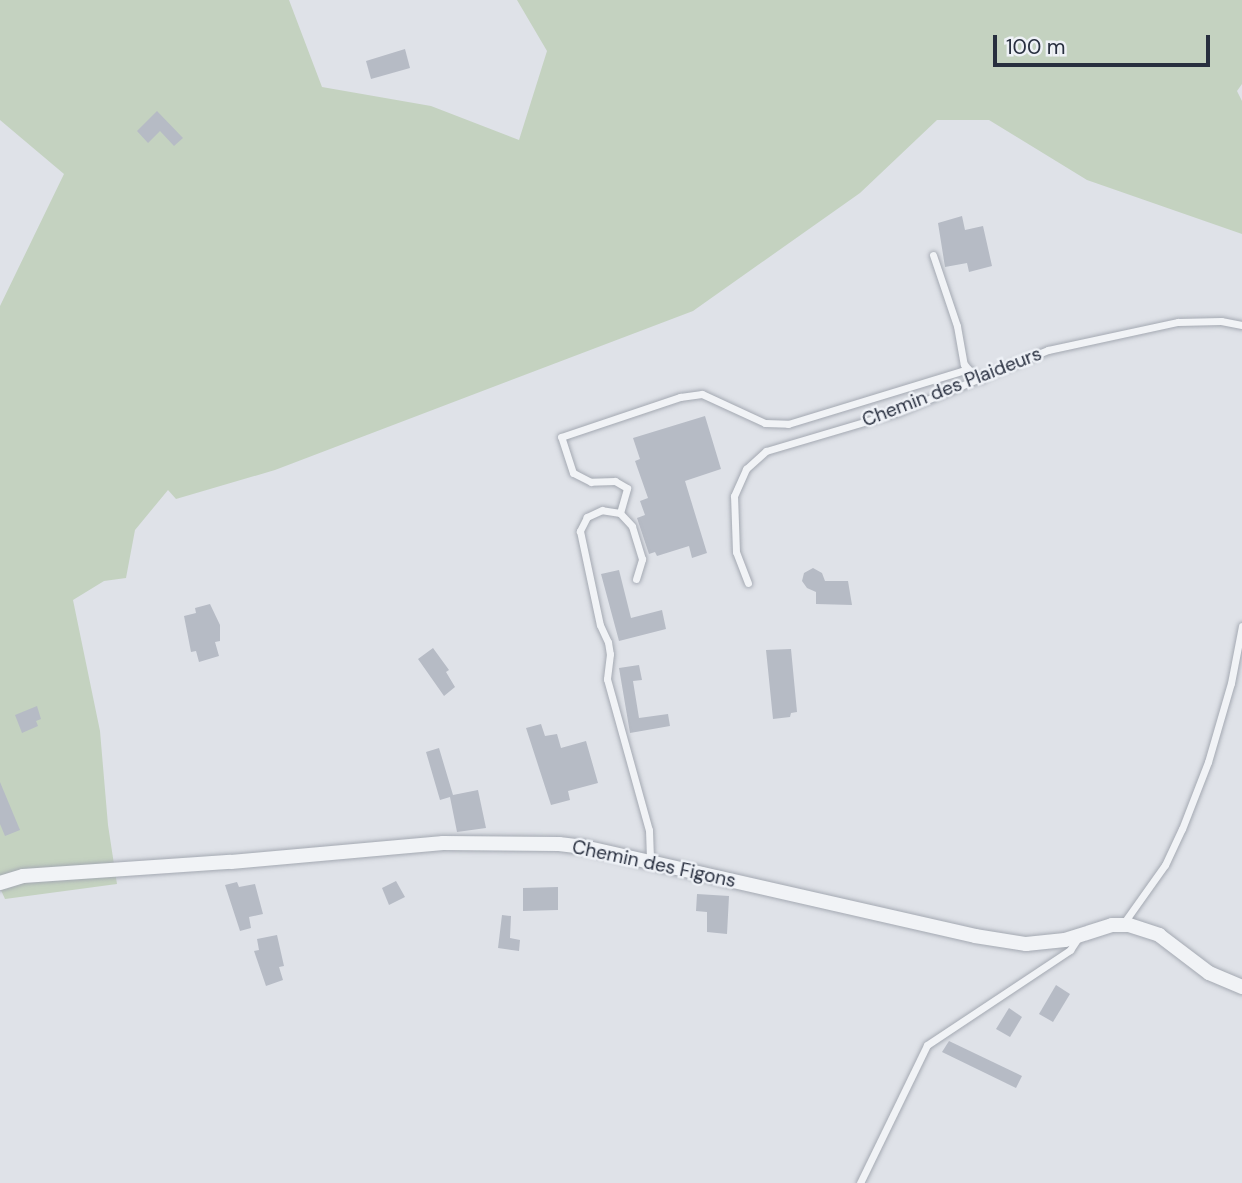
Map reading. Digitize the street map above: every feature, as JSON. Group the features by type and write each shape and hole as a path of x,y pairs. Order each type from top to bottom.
{"street":[{"name":"Chemin des Figons","path":"0,883 23,876 231,862 443,843 559,844 975,936 1026,944 1080,935 1112,925 1123,925 1159,934 1209,974 1242,987"}],"lane":[{"path":"933,255 957,326 964,364 982,379"},
{"name":"Chemin des Plaideurs","path":"748,583 736,552 734,496 746,469 766,451 898,412 1048,351 1178,322 1221,321 1242,325"},
{"path":"621,513 626,488 615,481 591,482 573,473 561,437 680,397 702,394 765,423 788,424 968,369"},
{"path":"636,579 642,559 632,526 621,513 602,510 587,517 580,531 600,625 608,642 610,654 607,679 649,830 650,862"},
{"path":"1123,925 1166,865 1182,829 1208,762 1231,683 1242,626"},
{"path":"860,1183 928,1045 1070,950 1080,935"}],"green space":[{"path":"0,0 289,0 322,87 431,106 519,140 547,51 517,0 1242,0 1242,84 1237,91 1242,101 1242,234 1087,180 989,120 937,120 860,193 693,311 275,470 176,499 168,490 135,530 126,578 104,581 73,600 100,731 108,825 117,884 5,899 0,888 0,306 64,174 0,120"}],"building":[{"path":"405,49 410,68 371,79 366,61"},
{"path":"157,111 183,138 174,146 160,131 148,143 137,131"},
{"path":"962,216 965,230 983,226 992,266 969,272 967,263 945,267 938,223"},
{"path":"705,416 721,469 685,481 707,553 692,558 689,546 657,556 655,552 649,554 637,518 645,515 640,501 648,498 635,461 640,459 633,438"},
{"path":"813,568 822,573 825,581 848,581 852,605 816,604 816,592 807,588 802,581 804,573"},
{"path":"619,570 631,618 662,610 666,629 619,641 601,574"},
{"path":"210,604 220,625 220,641 215,642 219,656 199,662 196,651 191,652 184,616 196,613 195,608"},
{"path":"433,648 449,670 446,672 455,687 444,696 418,659"},
{"path":"791,649 797,712 791,713 790,717 773,719 766,650"},
{"path":"639,665 642,680 633,681 639,718 668,714 670,726 630,733 619,668"},
{"path":"37,706 41,719 36,721 38,726 22,733 15,715"},
{"path":"541,724 545,736 557,734 561,748 586,741 598,783 568,791 570,800 551,805 526,728"},
{"path":"439,748 453,795 478,790 486,828 457,832 450,797 440,800 426,752"},
{"path":"0,782 20,830 5,836 0,824"},
{"path":"396,881 405,897 389,905 382,888"},
{"path":"237,882 239,887 255,884 263,914 249,917 251,928 240,931 225,885"},
{"path":"558,887 558,910 523,911 523,888"},
{"path":"697,894 729,896 727,934 707,932 707,912 696,911"},
{"path":"502,915 511,916 510,938 520,940 519,951 498,948"},
{"path":"277,935 284,966 279,967 283,980 266,986 254,951 259,950 257,939"},
{"path":"1056,985 1070,994 1053,1022 1039,1014"},
{"path":"1009,1008 1022,1017 1010,1037 996,1029"},
{"path":"949,1041 1022,1076 1016,1088 942,1052"}]}
